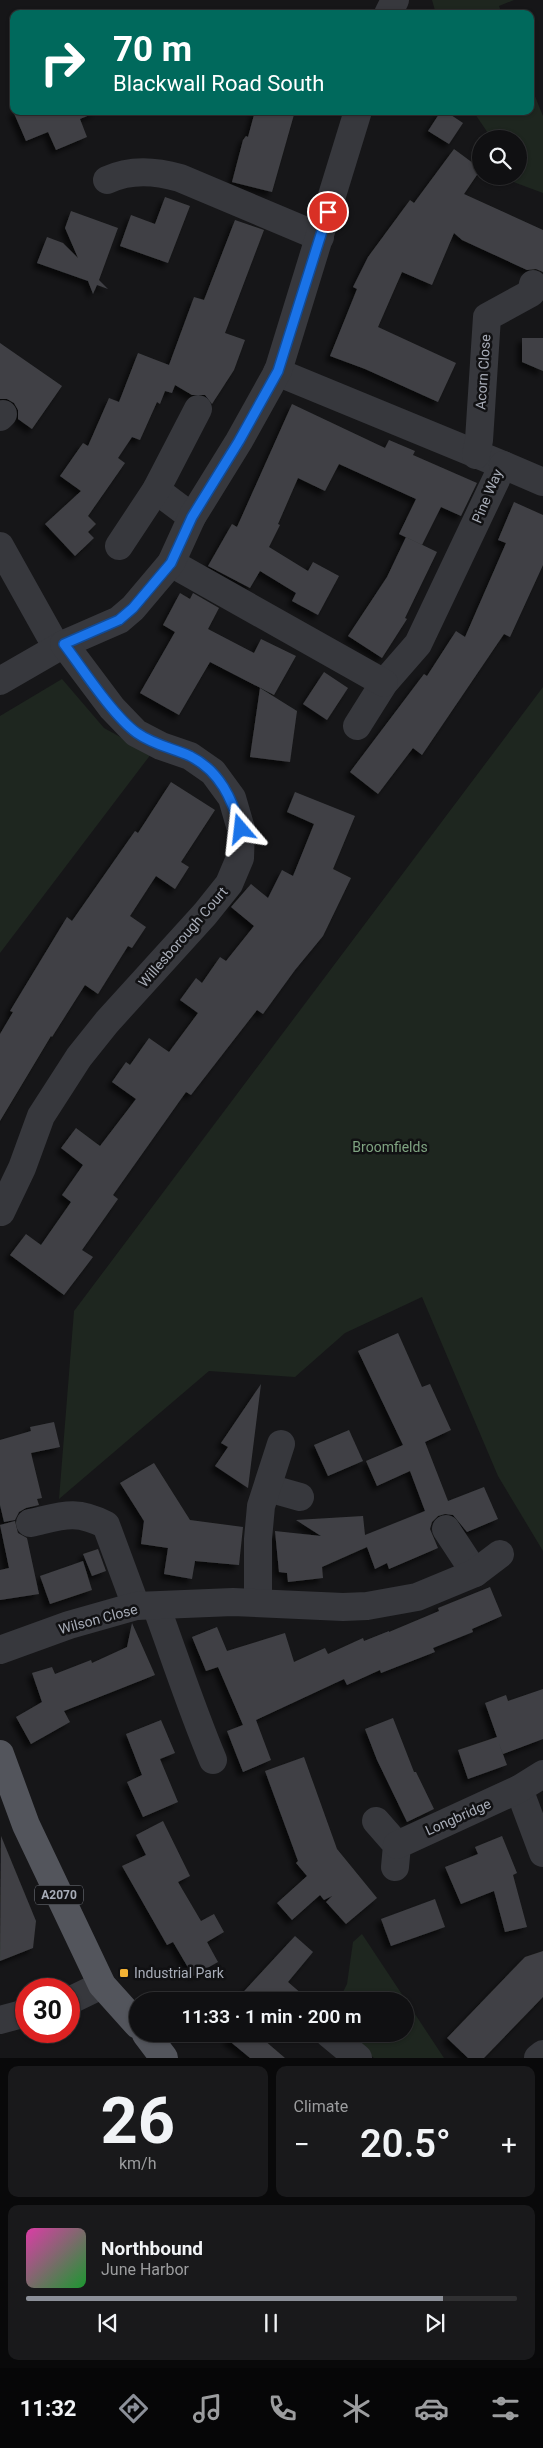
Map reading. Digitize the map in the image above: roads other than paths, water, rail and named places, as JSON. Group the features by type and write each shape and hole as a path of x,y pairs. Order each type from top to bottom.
{"main road":[{"name":"A2070","path":"0,1754 26,1825 102,1985 129,2015"},
{"path":"152,2042 164,2058"}],"street":[{"path":"0,682 60,646 119,620 133,608 171,563 192,517 239,441 277,372 357,115"},
{"path":"107,180 120,174 159,172 180,178 320,237"},
{"name":"Acorn Close","path":"476,455 479,440 487,317 531,293 533,284"},
{"name":"Pine Way","path":"277,372 503,465 418,644 384,684 357,726"},
{"path":"120,546 156,490 198,409"},
{"path":"503,465 543,482"},
{"path":"156,490 192,517"},
{"name":"Willesborough Court","path":"0,546 60,646 112,708 136,732 160,746 190,756 213,772 232,798 241,829 240,858 229,884 205,914 79,1057 41,1116 22,1168 2,1212"},
{"path":"171,563 384,684"},
{"path":"258,1602 258,1539 261,1506 282,1444"},
{"path":"268,1488 300,1497"},
{"path":"30,1523 66,1515 88,1516 106,1525 183,1678 194,1714 213,1760"},
{"path":"446,1529 475,1573"},
{"name":"Wilson Close","path":"0,1650 69,1624 146,1606 185,1602 258,1602 342,1608 367,1606 417,1597 475,1573 500,1554"},
{"name":"Longbridge","path":"376,1821 396,1856 543,1774"},
{"path":"519,1789 543,1853"},
{"path":"80,1996 102,1985"},
{"path":"0,2020 15,2016"},
{"path":"339,2042 358,2058"},
{"path":"538,2058 543,2054"}],"place":[{"name":"Industrial Park","path":"124,1973"}],"park label":[{"name":"Broomfields","path":"390,1147"}]}
